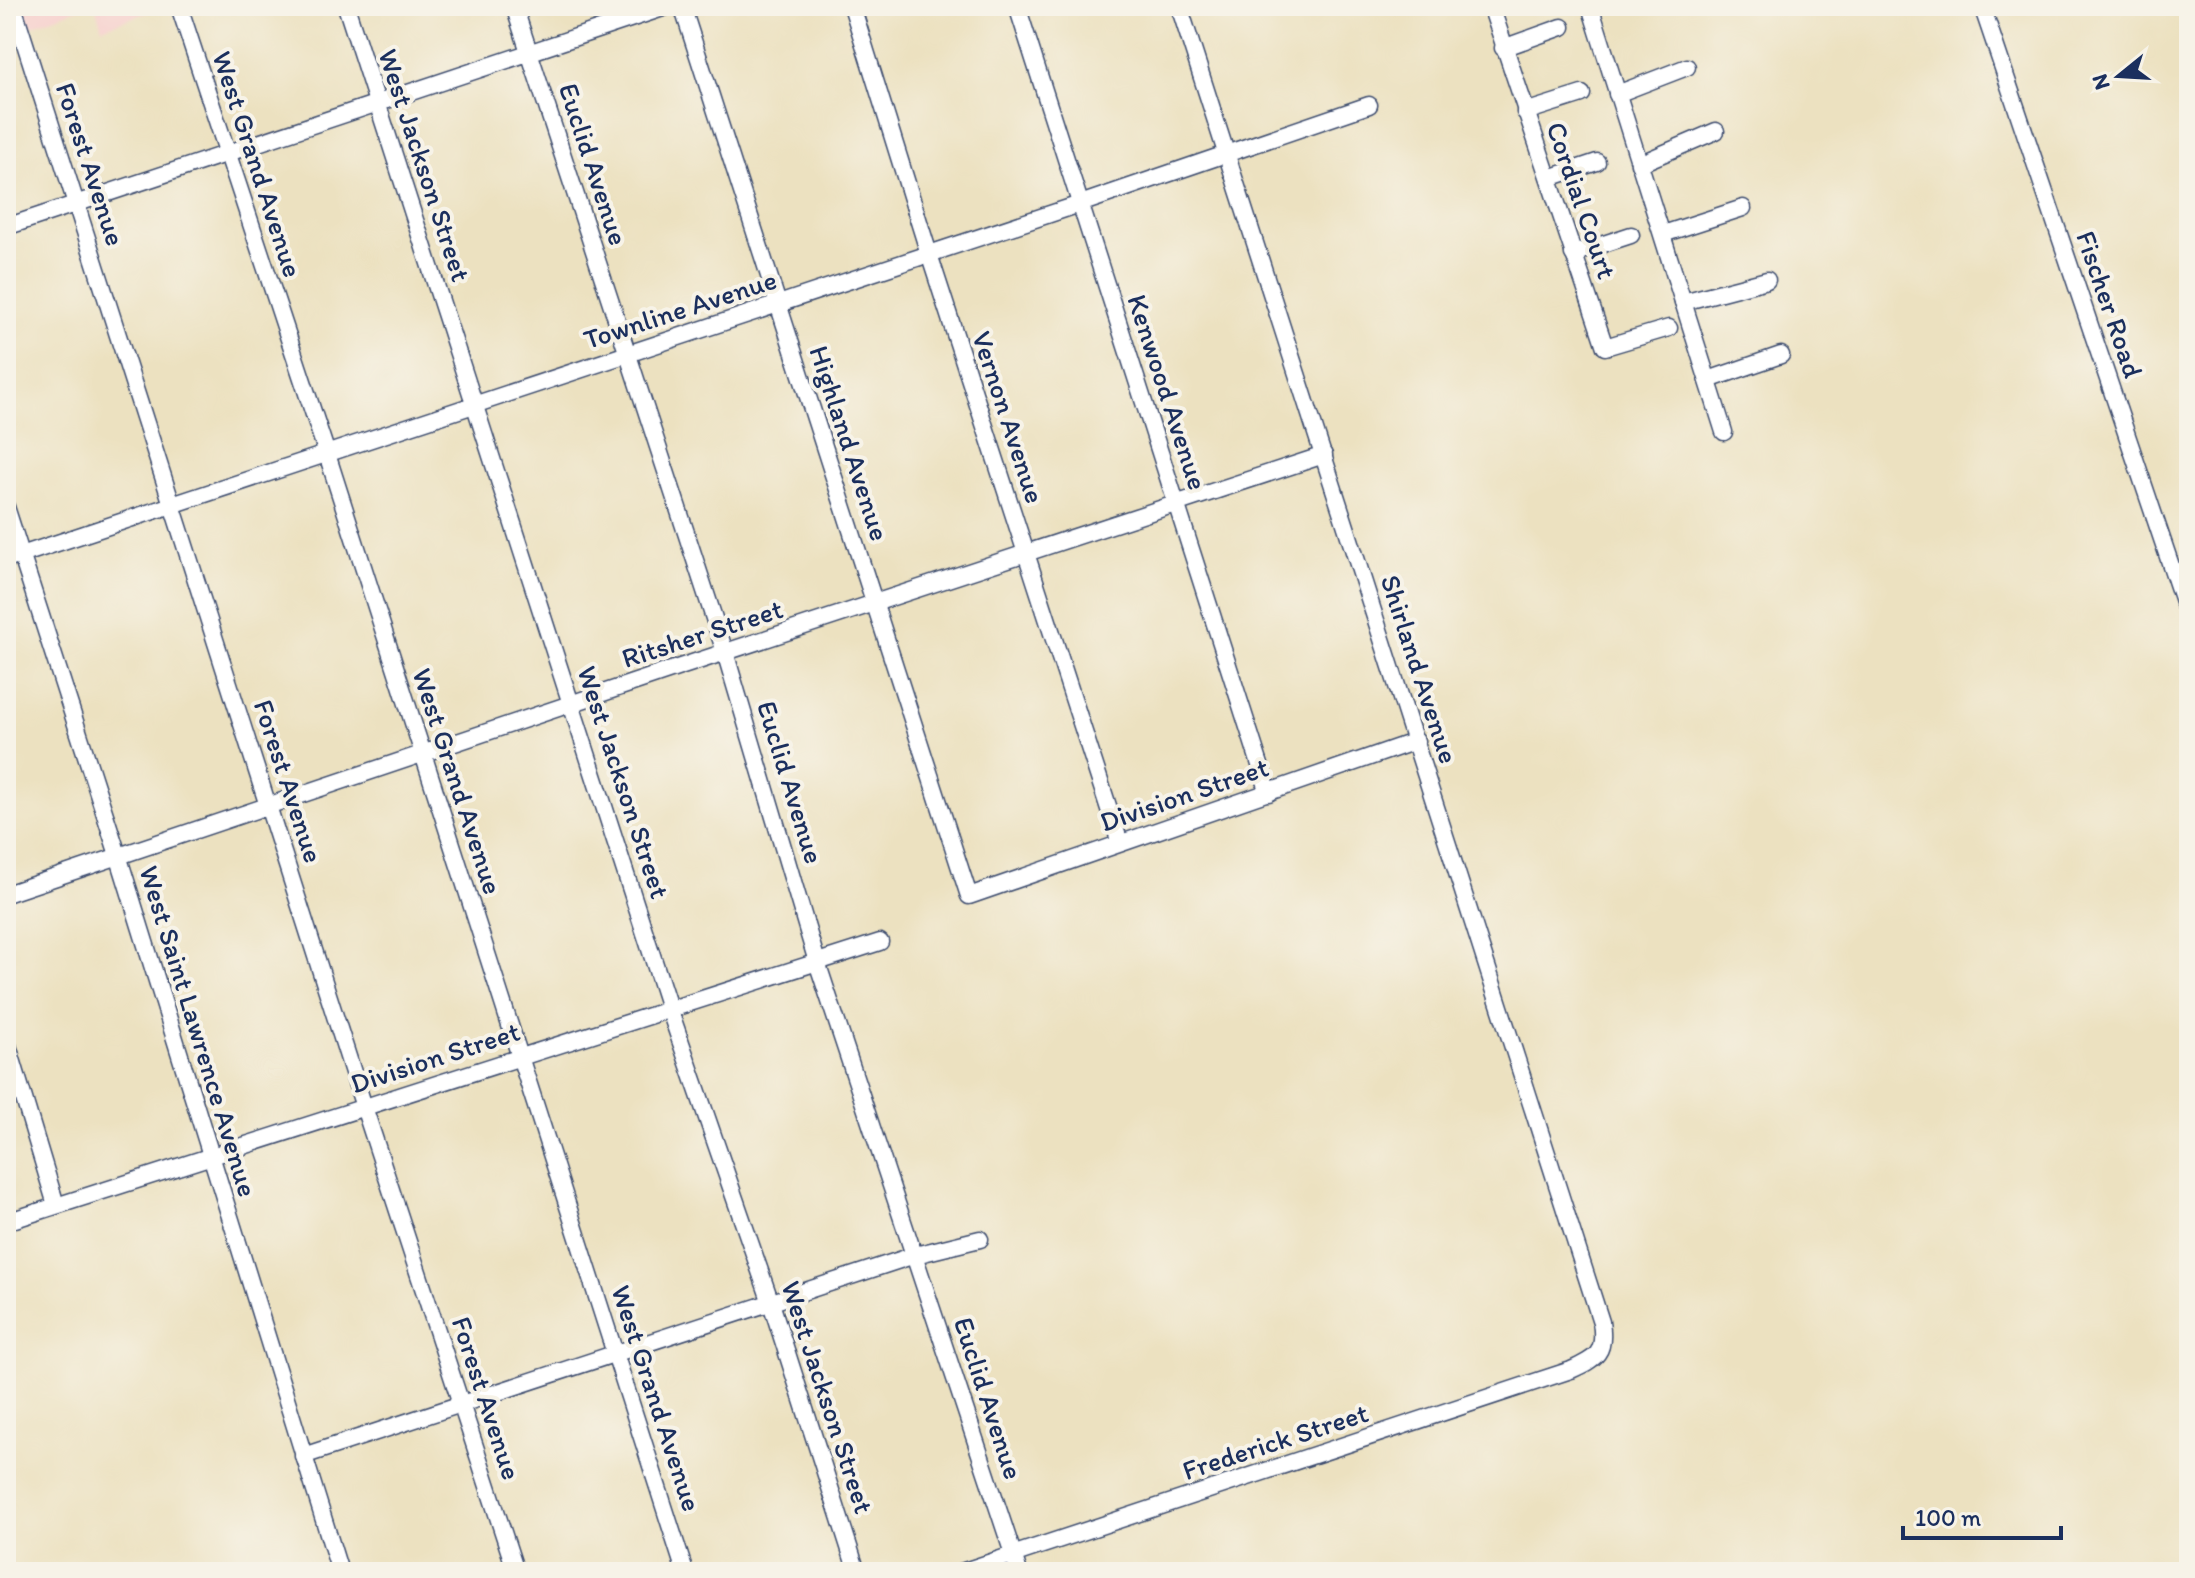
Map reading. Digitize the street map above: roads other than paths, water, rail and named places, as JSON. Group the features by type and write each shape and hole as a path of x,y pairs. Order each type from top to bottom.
{"street":[{"name":"Forest Avenue","path":"13,6 364,1107 516,1572"},
{"name":"West Grand Avenue","path":"179,6 327,454 685,1572"},
{"name":"West Jackson Street","path":"346,6 670,1011 771,1303 857,1572"},
{"name":"Euclid Avenue","path":"514,6 725,652 817,962 1019,1572"},
{"path":"6,227 669,6"},
{"name":"Highland Avenue","path":"682,6 969,896"},
{"name":"Vernon Avenue","path":"852,6 1120,843"},
{"name":"Kenwood Avenue","path":"1017,6 1269,793"},
{"name":"Shirland Avenue","path":"1179,6 1601,1322 1601,1350"},
{"name":"Cordial Court","path":"1491,6 1605,347 1669,328"},
{"path":"1590,6 1724,432"},
{"name":"Fischer Road","path":"1982,6 2189,619"},
{"path":"1503,48 1562,27"},
{"path":"1617,94 1687,67"},
{"path":"1525,112 1582,94"},
{"name":"Townline Avenue","path":"14,558 1369,105"},
{"path":"1639,164 1716,131"},
{"path":"1549,178 1597,162"},
{"path":"1663,234 1743,208"},
{"path":"1573,254 1631,235"},
{"path":"1683,302 1767,280"},
{"path":"1708,380 1781,355"},
{"name":"Ritsher Street","path":"6,894 1324,455"},
{"name":"West Saint Lawrence Avenue","path":"6,507 14,558 118,855 340,1572"},
{"name":"Division Street","path":"969,896 1416,741"},
{"name":"Division Street","path":"6,1222 880,942"},
{"path":"6,1039 56,1205"},
{"path":"303,1456 915,1255 980,1239"},
{"name":"Frederick Street","path":"961,1572 1571,1370 1601,1350"}]}
